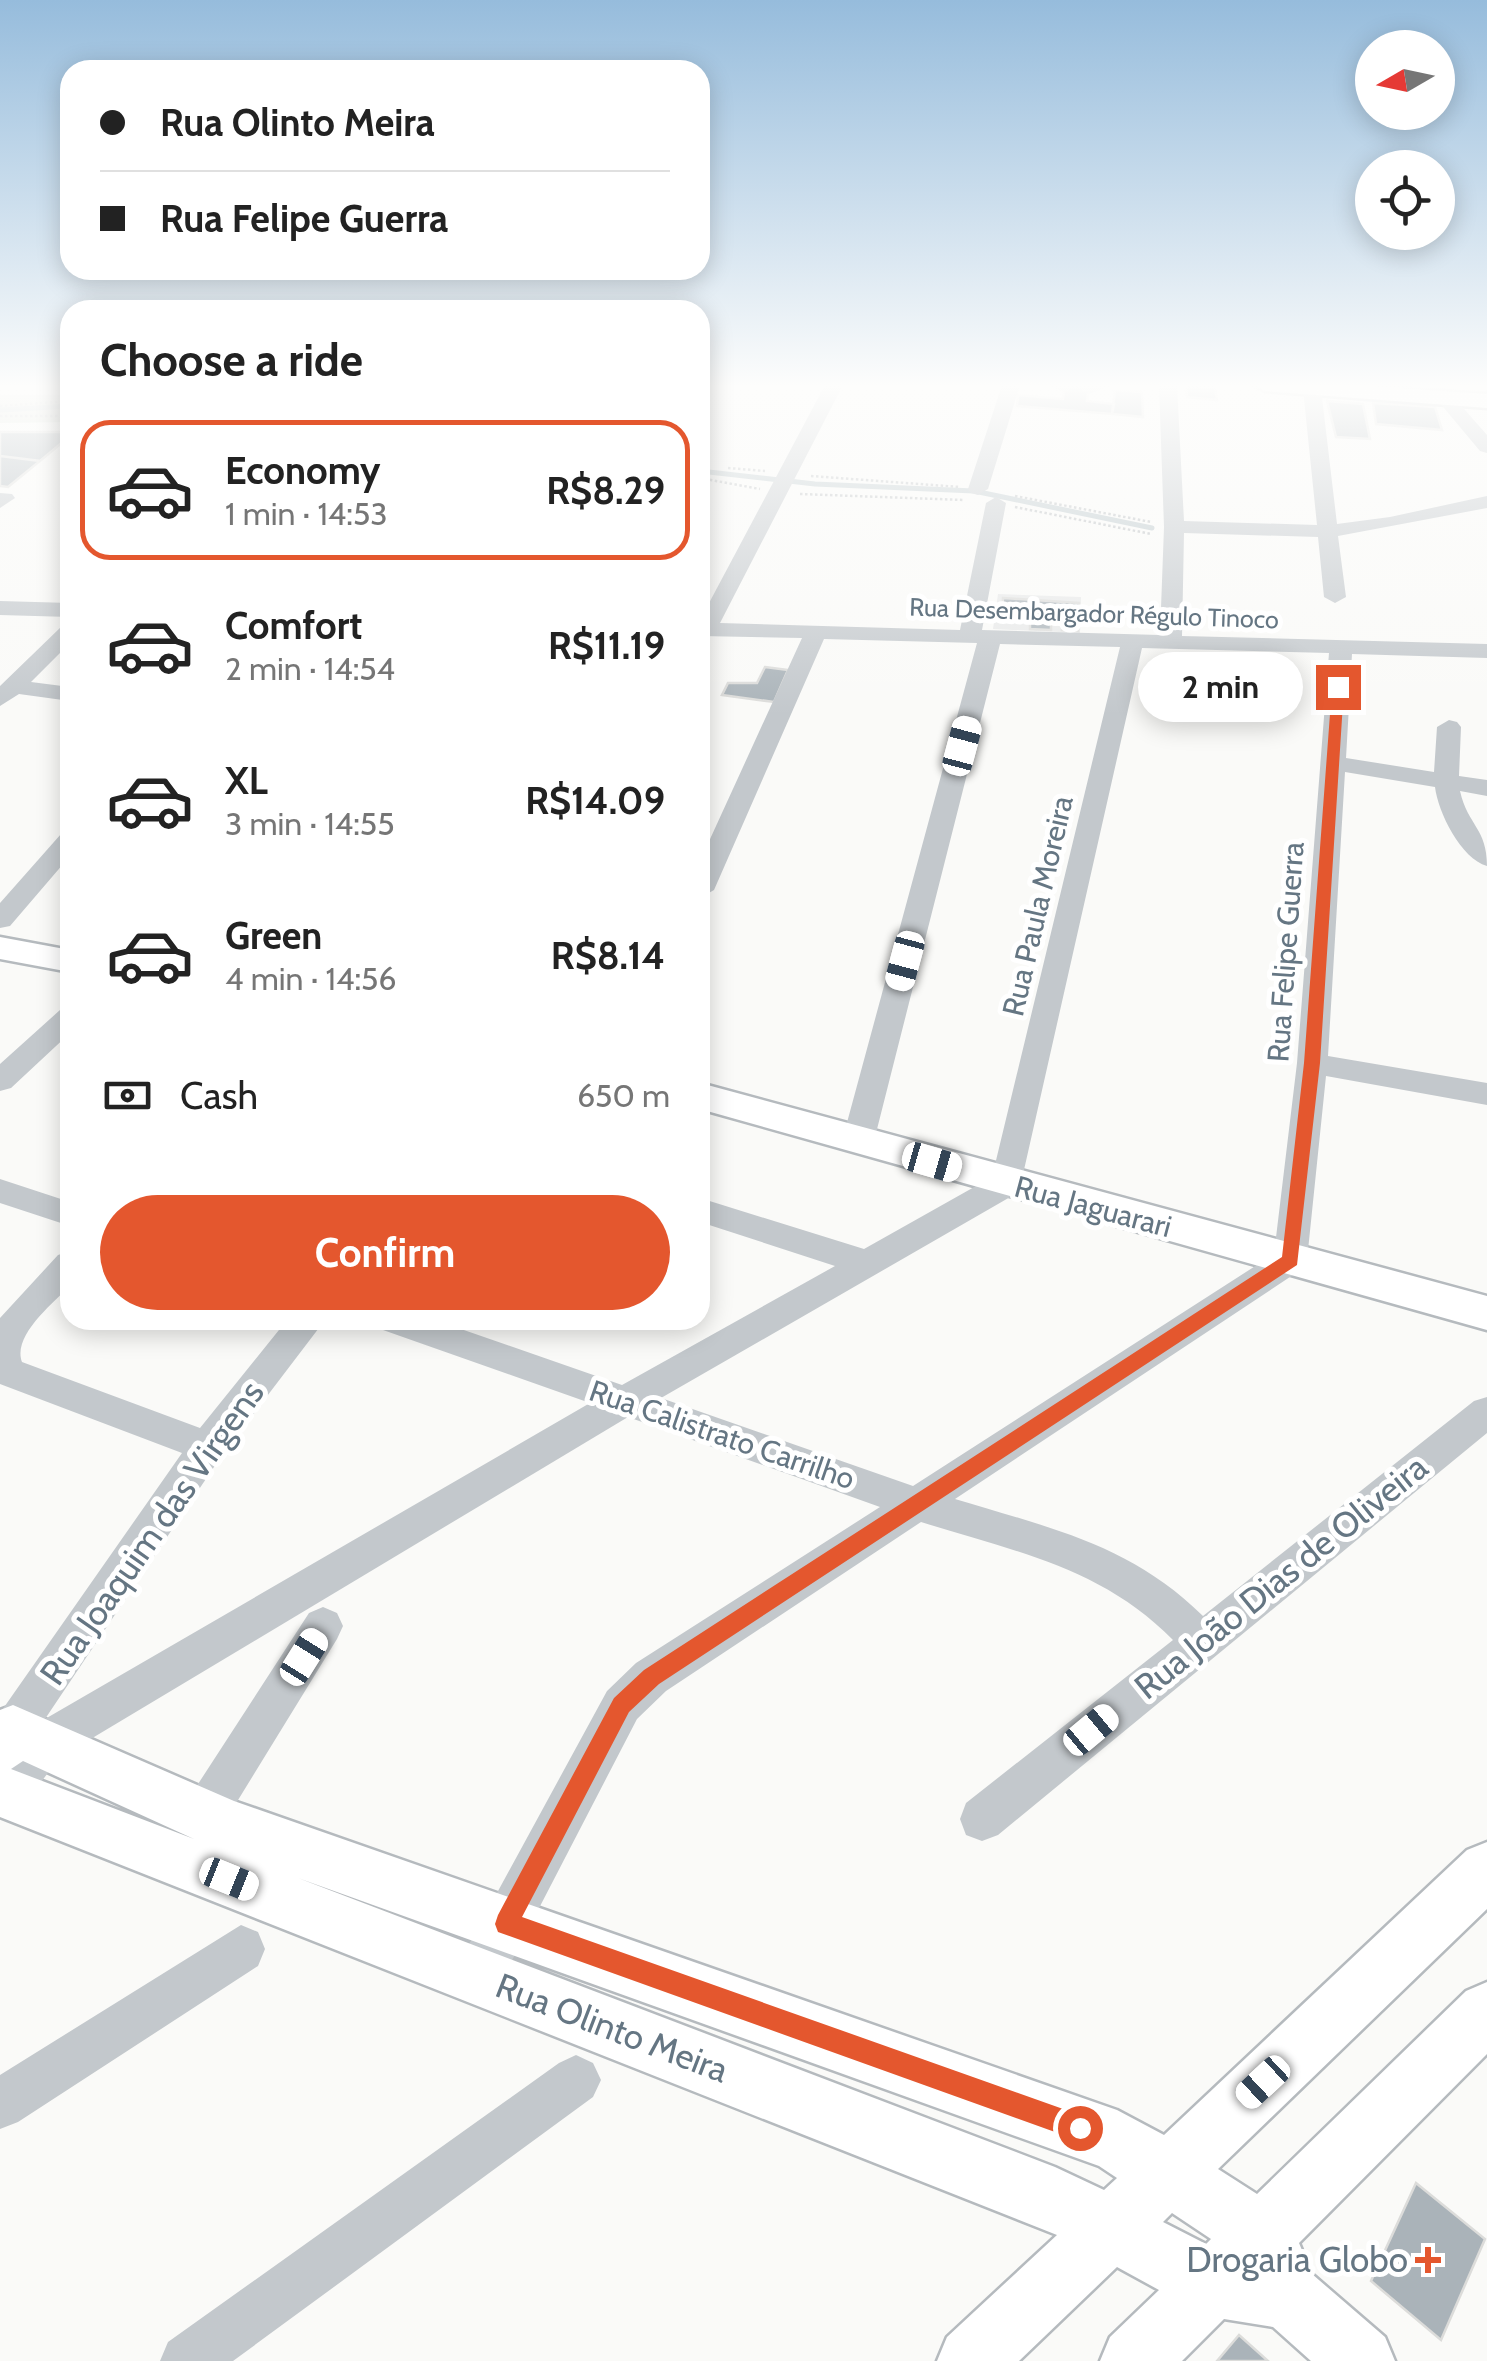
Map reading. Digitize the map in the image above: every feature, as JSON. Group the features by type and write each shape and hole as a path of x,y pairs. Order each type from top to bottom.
{"main road":[{"path":"0,948 60,959"},
{"name":"Rua Jaguarari","path":"710,1099 1487,1314"},
{"name":"Rua Olinto Meira","path":"11,1773 203,1816 1118,2141 1263,2235"},
{"name":"Rua Olinto Meira","path":"11,1773 478,1976 1055,2199 1214,2284 1289,2297"},
{"path":"971,2361 1487,1870"},
{"path":"1134,2361 1487,2012"},
{"path":"799,2100 819,2035"},
{"path":"1263,2235 1289,2297 1361,2361"}],"street":[{"path":"710,616 775,495"},
{"path":"1171,643 1173,495"},
{"path":"1323,495 1335,597"},
{"path":"858,1141 980,638 987,496"},
{"path":"1174,526 1327,532 1390,524 1487,502"},
{"path":"0,608 60,610"},
{"name":"Rua Desembargador Régulo Tinoco","path":"710,629 1487,651"},
{"path":"710,868 816,632"},
{"path":"7,692 60,641"},
{"name":"Rua Paula Moreira","path":"1007,1184 1132,642"},
{"name":"Rua Felipe Guerra","path":"1290,1260 1312,1063 1341,648"},
{"path":"7,692 60,694"},
{"path":"1449,727 1449,807 1487,858"},
{"path":"1332,763 1487,788"},
{"path":"0,920 60,851"},
{"path":"0,1080 60,1026"},
{"path":"1312,1063 1487,1094"},
{"path":"11,1773 625,1401 1007,1184"},
{"path":"0,1191 60,1211"},
{"path":"710,1213 864,1262"},
{"path":"478,1976 610,1726 651,1677 1290,1260"},
{"path":"60,1275 14,1328 0,1351 8,1372 207,1448"},
{"name":"Rua Joaquim das Virgens","path":"11,1773 207,1448 298,1330"},
{"name":"Rua Calistrato Carrilho","path":"423,1330 920,1504 1080,1555 1122,1574 1160,1600 1200,1640"},
{"name":"Rua João Dias de Oliveira","path":"982,1819 1487,1412"},
{"path":"203,1816 324,1626"},
{"path":"0,2104 241,1949"},
{"path":"187,2361 576,2080"}],"path":[{"path":"974,495 1174,526"}],"shaded area":[{"path":"998,594 1081,597 1080,633 993,629"}],"building":[{"path":"1003,598 1079,603 1078,631 1062,630 1063,616 1051,616 1051,630 1030,629 1030,614 1002,612"},
{"path":"765,667 788,670 774,702 722,695 728,683 757,683"},
{"name":"Drogaria Globo","path":"1416,2183 1485,2239 1441,2340 1371,2281"},
{"path":"1239,2335 1268,2361 1217,2361"}],"waterway":[{"path":"994,495 1152,528"}],"place":[{"name":"Drogaria Globo","path":"1428,2260"}],"route":[{"path":"1080,2128 506,1924 622,1705 651,1677 1290,1260 1312,1063 1338,687"}]}
